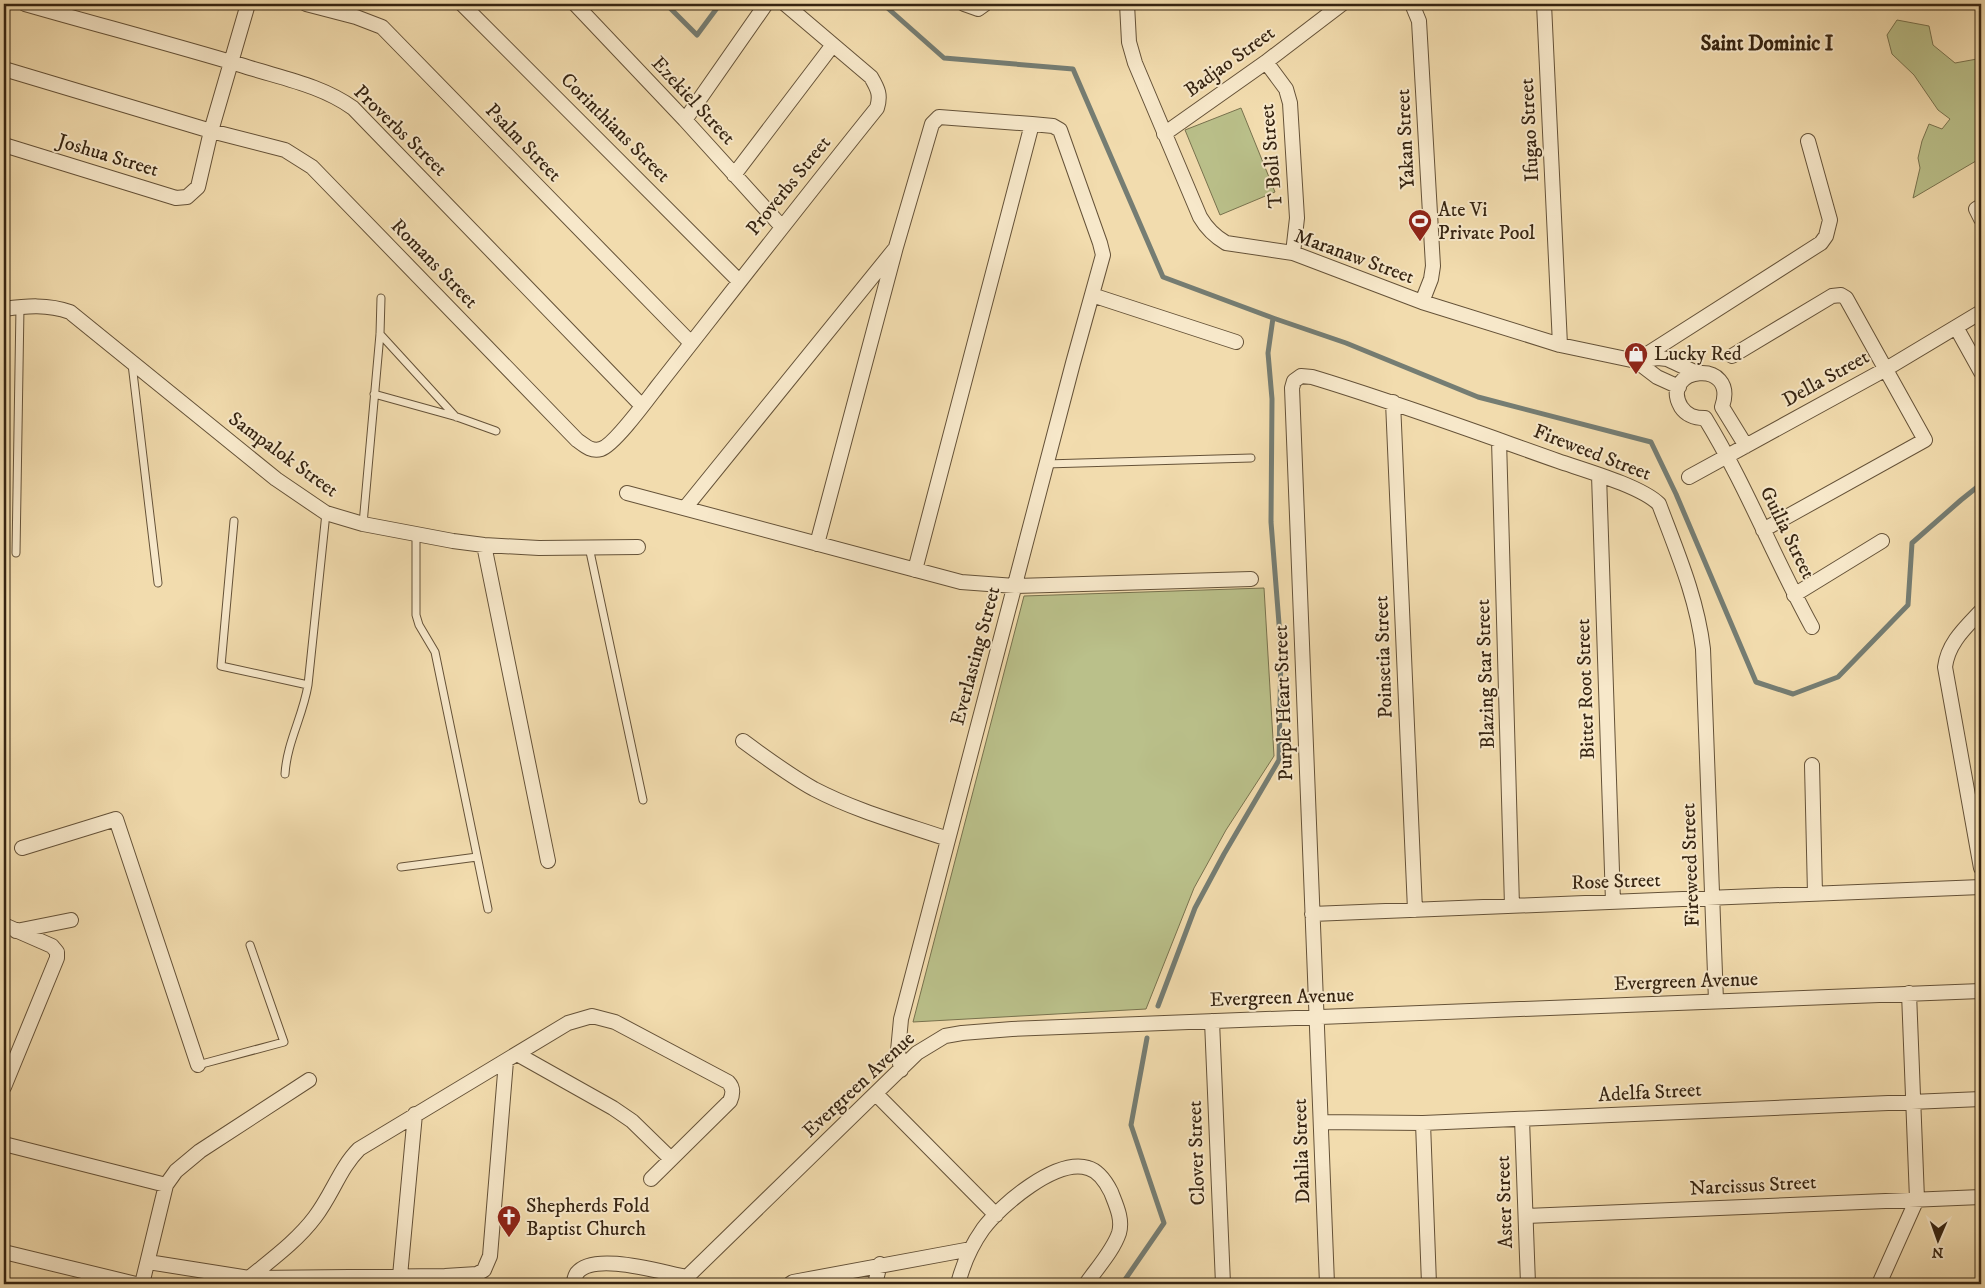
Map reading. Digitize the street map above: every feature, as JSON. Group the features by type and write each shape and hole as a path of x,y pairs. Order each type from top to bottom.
{"street":[{"name":"Proverbs Street","path":"25,4 323,90 353,108 642,406"},
{"path":"210,131 248,4"},
{"name":"Psalm Street","path":"306,4 356,17 382,27 691,343"},
{"name":"Corinthians Street","path":"462,4 739,281"},
{"name":"Ezekiel Street","path":"575,4 685,120 782,227"},
{"path":"685,120 766,4"},
{"name":"Proverbs Street","path":"610,443 642,406 877,108 880,99 879,90 871,78 785,4"},
{"path":"964,4 978,9 984,4"},
{"name":"Maranaw Street","path":"1127,4 1129,42 1135,63 1200,217 1206,228 1216,237 1226,243 1294,254 1422,302 1560,344 1636,361 1658,358 1667,359 1696,373 1711,374 1722,385 1724,400 1722,407 1746,446"},
{"name":"Badjao Street","path":"1164,134 1266,62 1342,4"},
{"name":"Yakan Street","path":"1412,4 1419,21 1433,266 1431,279 1422,302"},
{"name":"Ifugao Street","path":"1544,4 1560,344"},
{"path":"734,174 832,46"},
{"name":"T Boli Street","path":"1266,62 1286,89 1290,103 1297,218 1294,254"},
{"name":"Romans Street","path":"4,69 210,131 285,150 312,166 577,440 589,449 601,449 610,443"},
{"path":"817,544 896,247 928,134 934,120 939,117 1032,124 914,570"},
{"name":"Everlasting Street","path":"901,1070 898,1051 901,1018 1046,464 1103,255 1064,137 1060,130 1053,126 1032,124"},
{"name":"Joshua Street","path":"4,145 176,198 187,197 198,187 210,131"},
{"path":"1636,361 1821,243 1826,236 1830,220 1808,141"},
{"path":"685,508 896,247"},
{"path":"1092,295 1236,342"},
{"path":"1732,356 1832,296 1841,295 1846,298 1925,440 1763,530"},
{"name":"Sampalok Street","path":"4,308 57,307 70,312 276,479 326,513 363,524 484,545 638,547"},
{"name":"Della Street","path":"1689,477 1886,369 1981,312"},
{"path":"1956,327 1981,372"},
{"name":"Maranaw Street","path":"1636,361 1657,377 1679,387"},
{"path":"1696,373 1688,376 1679,387 1678,395 1683,410 1697,418 1705,418 1728,456"},
{"name":"Fireweed Street","path":"1292,388 1294,381 1301,376 1312,377 1392,402 1600,475 1651,496 1659,504 1695,602 1703,649 1716,1001"},
{"name":"Purple Heart Street","path":"1292,388 1316,1017"},
{"name":"Poinsetia Street","path":"1392,402 1415,910"},
{"name":"Blazing Star Street","path":"1499,440 1512,906"},
{"name":"Guilia Street","path":"1728,456 1794,595 1812,627"},
{"name":"Bitter Root Street","path":"1600,475 1613,902"},
{"path":"627,493 960,582 1015,586 1251,579"},
{"path":"1794,595 1882,541"},
{"path":"484,545 548,861"},
{"path":"1981,611 1952,645 1946,657 1945,667 1981,868"},
{"path":"743,741 783,770 814,789 847,804 948,839"},
{"path":"1812,765 1815,894"},
{"path":"22,848 116,819 198,1065"},
{"name":"Rose Street","path":"1312,914 1981,887"},
{"path":"10,928 71,920"},
{"path":"4,1087 57,958 57,952 52,946 10,928"},
{"name":"Evergreen Avenue","path":"686,1281 918,1053 945,1036 962,1033 1212,1021 1981,991"},
{"path":"1879,1284 1918,1199 1909,993"},
{"path":"249,1281 290,1244 315,1218 350,1158 359,1149 568,1023 592,1016 615,1022 728,1082 733,1090 730,1101 651,1179"},
{"name":"Dahlia Street","path":"1316,1017 1328,1284"},
{"name":"Clover Street","path":"1212,1021 1223,1284"},
{"path":"512,1058 613,1108 632,1121 671,1159"},
{"path":"148,1262 249,1281 400,1276 445,1280 477,1274 484,1270 488,1263 512,1058"},
{"path":"142,1284 166,1185 176,1171 200,1151 309,1080"},
{"path":"876,1094 996,1215"},
{"name":"Adelfa Street","path":"1321,1122 1423,1123 1981,1099"},
{"path":"400,1276 415,1114"},
{"name":"Aster Street","path":"1522,1119 1528,1284"},
{"path":"1423,1123 1429,1284"},
{"path":"4,1144 166,1185"},
{"path":"958,1284 971,1248 984,1228 996,1215 1030,1185 1050,1173 1072,1168 1087,1168 1099,1174 1107,1184 1120,1218 1119,1232 1113,1245 1086,1284"},
{"name":"Narcissus Street","path":"1526,1216 1981,1198"},
{"path":"790,1284 880,1264 971,1248"},
{"path":"4,1252 136,1284"},
{"path":"574,1284 576,1274 585,1267 609,1262 686,1281"},
{"path":"875,1284 880,1264"}],"lane":[{"path":"363,524 380,334 381,298"},
{"path":"16,553 20,307"},
{"path":"380,334 456,418"},
{"path":"132,363 158,583"},
{"path":"374,394 496,431"},
{"path":"1046,464 1251,458"},
{"path":"285,774 287,752 302,712 308,685 326,513"},
{"path":"234,521 221,666 308,685"},
{"path":"416,534 416,615 435,652 488,909"},
{"path":"589,547 643,800"},
{"path":"401,868 477,857"},
{"path":"198,1065 284,1042 250,945"}],"green space":[{"path":"1897,20 1929,26 1933,45 1955,63 1977,59 1978,42 1981,40 1981,158 1913,198 1920,168 1918,158 1929,124 1942,129 1950,119 1938,110 1914,75 1892,54 1887,35"},
{"path":"1241,108 1275,192 1220,215 1185,130"},
{"path":"1264,588 1274,756 1226,830 1194,888 1146,1009 913,1022 1024,596"}],"waterway":[{"path":"666,4 697,35 720,4"},
{"path":"883,4 944,58 1073,69 1163,277 1346,343 1478,397 1651,442 1676,494 1756,682 1793,694 1838,677 1908,605 1912,543 1981,484"},
{"path":"1158,1006 1195,908 1279,760 1281,649 1271,522 1272,399 1268,353 1273,318"},
{"path":"1122,1284 1164,1223 1131,1125 1147,1038"}],"place":[{"name":"Ate Vi Private Pool","path":"1420,242"},
{"name":"Lucky Red","path":"1636,375"},
{"name":"Shepherds Fold Baptist Church","path":"509,1238"}],"district":[{"name":"Saint Dominic I","path":"1767,44"}]}
